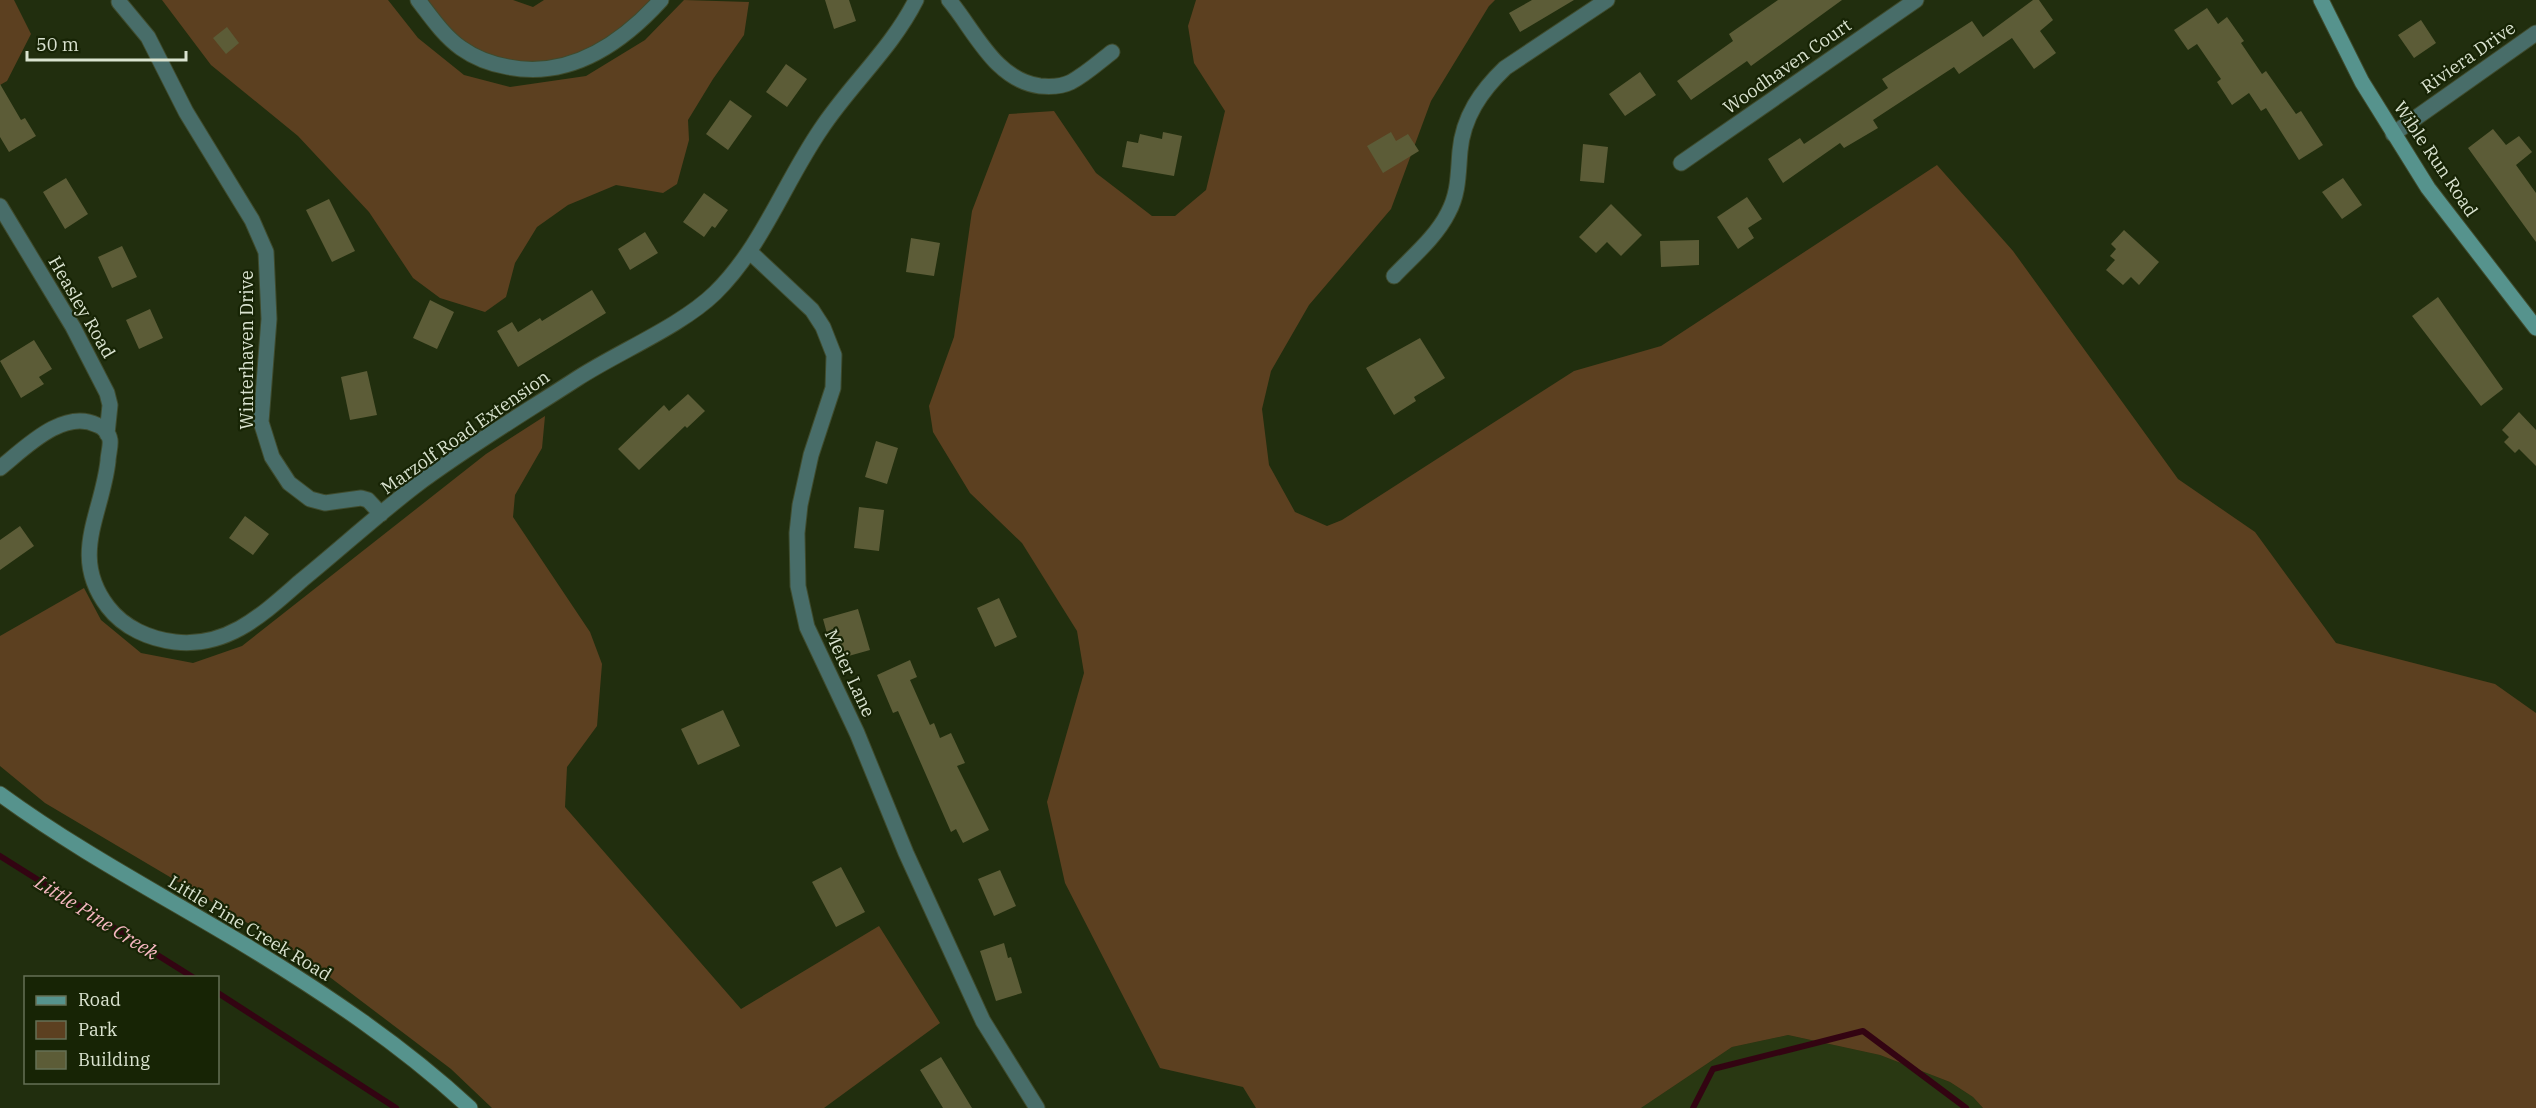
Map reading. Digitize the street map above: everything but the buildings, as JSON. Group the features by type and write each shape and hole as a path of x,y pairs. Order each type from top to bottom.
{"street":[{"path":"418,0 447,36 461,49 479,59 522,70 568,65 597,54 620,38 661,0"},
{"name":"Marzolf Road Extension","path":"107,434 111,441 106,478 94,517 88,563 93,582 115,616 136,631 188,643 211,642 224,637 276,602 381,514 464,452 605,361 702,305 717,292 750,252 822,127 886,46 916,0"},
{"path":"949,0 991,56 1006,72 1028,84 1053,87 1070,82 1113,52"},
{"path":"1394,276 1435,232 1448,214 1459,177 1464,124 1491,81 1505,68 1607,0"},
{"name":"Wible Run Road","path":"2321,0 2342,45 2393,134 2428,188 2536,328"},
{"name":"Winterhaven Drive","path":"119,2 148,37 186,111 252,220 266,252 269,319 261,422 272,457 289,483 310,499 325,503 361,498 368,500 381,514"},
{"name":"Woodhaven Court","path":"1682,163 1906,3"},
{"name":"Riviera Drive","path":"2393,134 2536,33"},
{"name":"Heasley Road","path":"0,206 73,327 107,393 110,405 107,434"},
{"name":"Meier Lane","path":"750,252 812,310 830,340 834,355 833,388 811,455 797,533 798,586 807,627 857,733 906,853 983,1022 1037,1108"},
{"path":"0,468 53,428 66,423 94,423 107,434"},
{"name":"Little Pine Creek Road","path":"0,794 98,860 245,945 356,1017 470,1108"}],"shaded area":[{"path":"1788,1035 1880,1055 1950,1082 1973,1097 1983,1108 1641,1108 1732,1047"}],"green space":[{"path":"0,0 14,0 31,34 7,81 0,85"},
{"path":"162,0 388,0 418,38 464,75 510,87 586,76 645,40 684,0 749,2 744,35 688,120 689,140 677,184 663,193 616,185 568,205 537,227 515,263 506,297 485,312 440,298 413,278 369,212 298,136 211,65"},
{"path":"418,0 513,0 533,7 544,0 661,0 568,65 479,59"},
{"path":"1196,0 1495,0 1489,6 1431,101 1391,209 1309,305 1271,371 1262,409 1269,465 1295,512 1327,526 1342,520 1574,371 1661,346 1937,165 2013,251 2178,479 2255,532 2336,643 2495,684 2536,713 2536,1108 1983,1108 1973,1097 1950,1082 1880,1055 1788,1035 1732,1047 1641,1108 1256,1108 1243,1087 1160,1068 1065,883 1047,802 1084,673 1077,631 1022,543 970,493 933,432 929,406 954,337 972,211 1009,114 1054,111 1096,173 1152,216 1175,216 1206,190 1225,111 1194,63 1188,26"},
{"path":"545,416 542,448 515,495 513,517 590,632 602,664 597,726 567,767 565,807 741,1009 879,926 940,1023 824,1108 492,1108 451,1069 298,953 45,803 0,766 0,636 84,588 101,620 141,653 193,663 242,646 486,454"}],"waterway":[{"name":"Little Pine Creek","path":"0,856 191,976"},
{"name":"Little Pine Creek","path":"219,994 396,1108"},
{"name":"Little Pine Creek","path":"1693,1108 1713,1069 1863,1031 1966,1108"}]}
